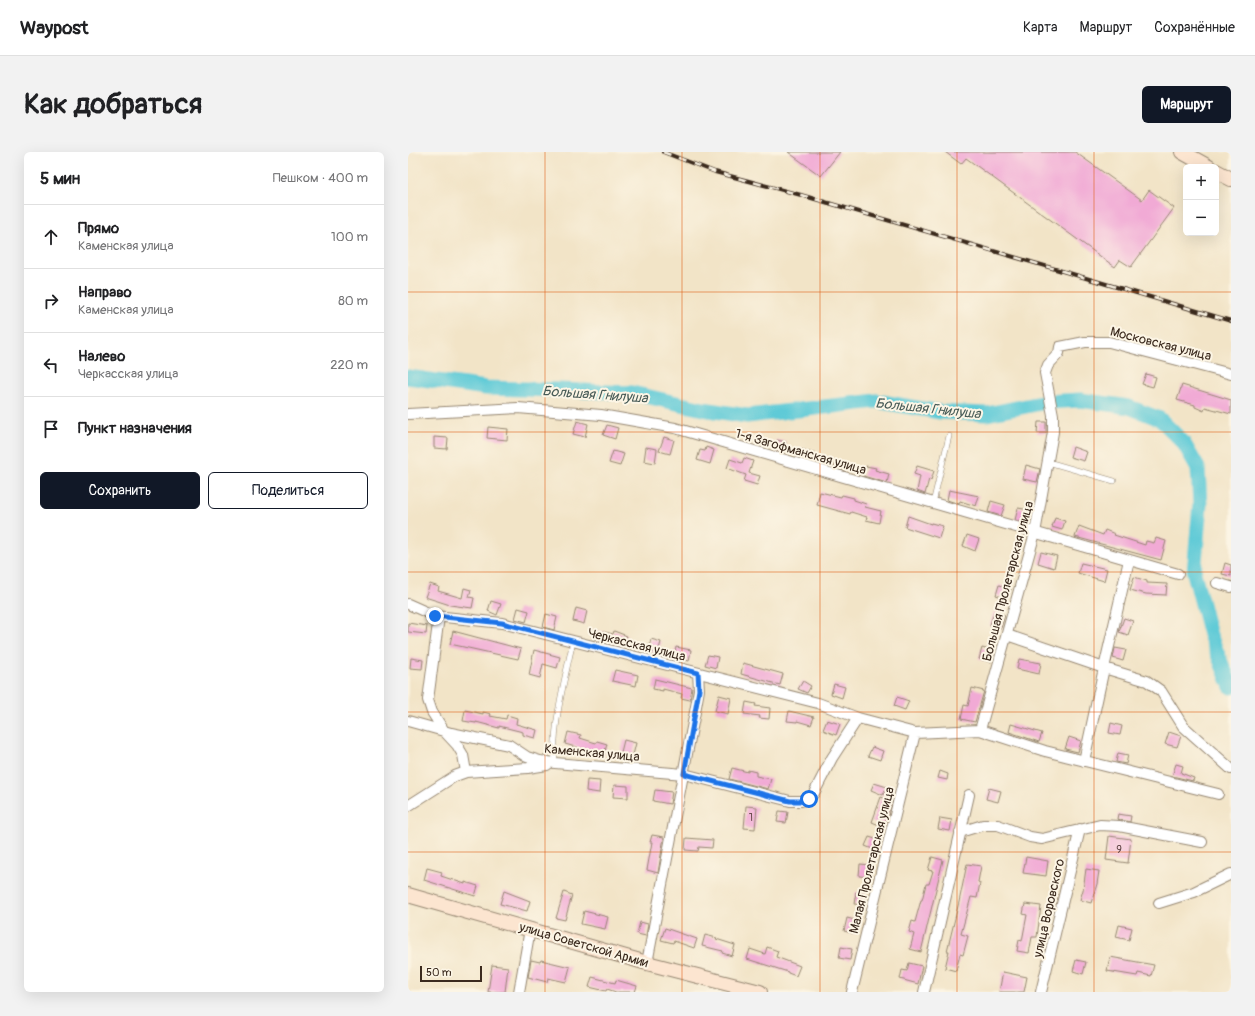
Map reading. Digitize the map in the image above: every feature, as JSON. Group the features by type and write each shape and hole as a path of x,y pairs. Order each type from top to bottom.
{"main road":[{"path":"1182,152 1204,164"},
{"path":"1219,173 1231,180"},
{"name":"улица Советской Армии","path":"408,895 647,963 760,992"}],"street":[{"name":"Московская улица","path":"1060,347 1085,342 1109,342 1231,374"},
{"name":"Большая Пролетарская улица","path":"980,730 1035,533 1054,432 1054,421 1046,373 1048,365 1059,353 1060,347"},
{"name":"1-я Загофманская улица","path":"408,414 518,408 601,415 675,428 1178,574"},
{"path":"1084,761 1129,560"},
{"path":"1217,583 1231,587"},
{"name":"Черкасская улица","path":"408,604 435,616 502,623 818,703 858,718 915,733 980,730"},
{"path":"439,616 428,700 432,712 463,755 466,772"},
{"path":"1007,635 1147,681 1160,691 1184,726 1231,769"},
{"path":"647,963 699,690 698,673"},
{"name":"Каменская улица","path":"408,721 509,745 527,757 540,761 684,774 790,801 801,801 809,799 814,793 832,758 858,718"},
{"path":"980,730 1045,751 1218,794"},
{"name":"Малая Пролетарская улица","path":"852,992 915,733"},
{"path":"408,806 455,776 466,772 528,768 555,763"},
{"path":"924,992 969,795"},
{"path":"960,832 983,825 998,825 1030,837 1042,839 1100,825 1119,826 1202,842"},
{"name":"улица Воровского","path":"1041,992 1080,829"},
{"path":"1159,903 1194,892 1231,874"},
{"path":"519,992 530,929"}],"lane":[{"path":"933,503 949,436"},
{"path":"1048,462 1114,481"},
{"path":"555,763 554,748 557,727 573,641"}],"building":[{"path":"788,152 840,152 821,176"},
{"path":"945,152 1075,152 1142,200 1149,190 1174,208 1131,267 1120,260 1115,267 966,158 961,164"},
{"path":"1146,374 1156,377 1153,387 1142,384"},
{"path":"1182,385 1231,400 1231,414 1205,407 1204,411 1195,407 1195,405 1177,400"},
{"path":"577,421 588,424 585,437 573,434"},
{"path":"1038,422 1046,422 1046,433 1037,433"},
{"path":"607,425 618,428 615,439 603,435"},
{"path":"488,427 508,429 507,440 487,438"},
{"path":"434,437 448,438 447,449 434,448"},
{"path":"664,437 674,440 670,454 659,451"},
{"path":"777,440 786,442 784,453 775,450"},
{"path":"646,447 657,449 655,463 644,461"},
{"path":"706,447 714,450 710,464 697,460 700,450 705,451"},
{"path":"1073,447 1087,452 1084,461 1070,457"},
{"path":"799,449 814,452 812,461 798,457"},
{"path":"613,451 624,454 620,466 609,463"},
{"path":"744,458 753,461 749,473 760,476 757,485 744,481 746,475 727,468 730,459 742,463"},
{"path":"836,461 848,464 846,471 834,467"},
{"path":"1026,465 1040,469 1037,482 1023,479"},
{"path":"866,466 876,468 875,470 889,474 887,483 863,476"},
{"path":"917,466 934,471 931,480 929,479 925,494 917,491 920,476 914,474"},
{"path":"949,490 979,496 976,506 960,501 959,504 947,500"},
{"path":"820,492 841,497 842,495 854,498 854,500 866,504 865,507 881,511 879,523 866,520 867,517 851,512 850,514 817,505"},
{"path":"991,501 1005,505 1001,516 988,512"},
{"path":"1018,508 1030,510 1027,523 1015,520"},
{"path":"908,516 931,524 943,526 939,538 905,527"},
{"path":"1055,518 1065,521 1062,530 1052,527"},
{"path":"1079,526 1103,535 1105,530 1115,534 1114,535 1145,545 1146,541 1154,543 1156,538 1166,541 1161,560 1075,537"},
{"path":"967,535 979,539 975,551 963,546"},
{"path":"1041,552 1057,556 1054,568 1038,563"},
{"path":"1081,563 1107,569 1104,581 1078,573"},
{"path":"1225,563 1231,565 1231,576 1222,574"},
{"path":"1134,577 1147,581 1147,583 1167,584 1166,595 1146,594 1130,590"},
{"path":"430,584 439,587 438,591 462,598 464,588 471,590 469,597 474,598 472,608 450,605 425,597"},
{"path":"999,585 1011,589 1007,599 996,595"},
{"path":"491,601 501,604 497,615 488,611"},
{"path":"518,608 529,611 526,622 515,619"},
{"path":"576,608 587,611 584,624 573,621"},
{"path":"994,612 1005,615 1001,628 990,625"},
{"path":"546,614 557,617 554,630 543,627"},
{"path":"1124,618 1133,621 1128,635 1119,632"},
{"path":"408,623 427,626 426,634 408,632"},
{"path":"594,630 613,634 614,631 627,636 623,646 603,639 602,641 592,638"},
{"path":"453,631 521,649 518,659 450,644"},
{"path":"651,639 661,642 658,653 648,651"},
{"path":"676,647 691,650 689,661 674,657"},
{"path":"982,648 994,651 991,662 979,659"},
{"path":"1115,648 1126,650 1123,661 1113,658"},
{"path":"534,650 560,657 557,668 543,664 540,678 529,675"},
{"path":"708,655 718,657 716,668 705,665"},
{"path":"411,658 423,660 422,669 410,668"},
{"path":"1019,659 1041,663 1039,674 1017,669"},
{"path":"743,663 783,674 780,685 741,674"},
{"path":"615,670 638,675 636,686 612,681"},
{"path":"655,679 692,688 690,700 681,698 682,694 663,689 663,691 653,689"},
{"path":"803,681 811,686 807,693 798,689"},
{"path":"834,684 845,687 842,698 831,694"},
{"path":"972,688 984,691 975,722 961,719 964,705 968,706"},
{"path":"719,695 731,698 728,714 715,711"},
{"path":"897,697 909,701 905,710 894,706"},
{"path":"746,702 756,704 755,706 770,708 769,719 744,714"},
{"path":"465,710 483,714 483,712 491,714 490,716 506,719 507,715 517,718 516,724 537,730 535,738 523,735 523,732 499,726 499,728 476,722 463,721"},
{"path":"789,711 814,717 811,725 797,721 787,721"},
{"path":"827,720 840,724 836,735 823,730"},
{"path":"1111,723 1122,726 1120,735 1109,733"},
{"path":"1011,724 1042,733 1039,742 1009,732"},
{"path":"568,732 581,735 580,738 596,743 597,741 607,744 604,755 565,744"},
{"path":"1169,732 1181,736 1177,747 1165,744"},
{"path":"1069,737 1081,741 1078,752 1065,749"},
{"path":"624,740 636,743 632,759 620,756"},
{"path":"872,747 883,751 880,760 868,756"},
{"path":"1118,753 1128,755 1126,764 1116,762"},
{"path":"1176,764 1183,766 1181,773 1194,778 1193,781 1172,776"},
{"path":"732,768 748,772 748,770 756,772 756,776 771,779 768,789 729,779"},
{"path":"940,771 948,774 947,780 938,778"},
{"path":"587,780 600,781 599,793 586,791"},
{"path":"874,783 887,787 883,795 871,790"},
{"path":"614,785 628,786 628,798 613,797"},
{"path":"989,788 1001,791 998,802 986,799"},
{"path":"655,790 672,792 670,804 653,801"},
{"path":"881,797 892,801 884,827 872,822"},
{"path":"746,806 757,807 755,829 744,828"},
{"path":"779,811 788,812 786,823 777,822"},
{"path":"1118,814 1131,816 1130,822 1117,819"},
{"path":"940,818 952,820 950,831 938,829"},
{"path":"652,835 664,837 658,873 647,870"},
{"path":"1109,836 1131,839 1128,863 1106,860"},
{"path":"869,837 879,840 875,850 865,846"},
{"path":"686,838 713,840 712,848 699,847 698,851 685,850"},
{"path":"932,857 943,860 921,952 910,949 914,934 909,932 912,921 915,922 926,884 929,884 933,871 928,870"},
{"path":"1026,857 1048,861 1046,876 1023,873"},
{"path":"860,864 871,865 870,877 859,876"},
{"path":"967,864 981,866 978,882 980,883 977,898 971,897 961,934 968,936 963,955 960,954 956,971 945,968 949,951 947,951"},
{"path":"427,868 442,872 441,876 465,884 465,882 478,886 475,896 424,880"},
{"path":"1086,869 1099,871 1097,884 1091,903 1080,900"},
{"path":"504,891 530,901 527,911 500,904"},
{"path":"564,892 572,895 565,920 556,918"},
{"path":"856,892 866,894 864,905 854,904"},
{"path":"1025,904 1041,906 1037,937 1032,937 1029,953 1017,951 1019,940 1022,941 1027,915 1023,914"},
{"path":"584,911 608,917 605,929 581,924"},
{"path":"847,918 859,921 856,934 844,931"},
{"path":"640,922 648,924 646,936 637,934"},
{"path":"1119,925 1132,928 1129,940 1116,937"},
{"path":"665,928 697,939 694,948 674,941 673,943 661,940"},
{"path":"705,935 735,945 732,956 722,953 723,951 702,946"},
{"path":"767,947 778,951 776,957 800,966 796,976 747,959 750,949 765,954"},
{"path":"841,947 852,949 850,960 839,958"},
{"path":"1110,957 1154,965 1151,976 1138,973 1137,976 1107,971"},
{"path":"531,960 540,962 541,960 570,967 566,982 548,978 547,982 528,977"},
{"path":"1076,960 1086,962 1083,974 1073,971"},
{"path":"909,963 922,966 918,984 900,979 902,970 907,971"},
{"path":"492,965 508,967 505,992 488,992"},
{"path":"1003,972 1027,977 1024,992 999,992"},
{"path":"592,977 615,983 616,980 637,986 635,992 616,992 607,989 606,991 589,987"}],"waterway":[{"name":"Большая Гнилуша","path":"408,377 486,388 632,393 703,409 747,416 876,401 940,412 987,414 1046,402 1080,400 1129,407 1160,419 1183,442 1198,468 1200,504 1194,573 1210,635 1231,687"}],"railway":[{"path":"663,152 715,172 801,195 1231,321"}],"route":[{"path":"435,616 502,623 698,673 699,690 684,774 790,801 809,799"}]}
